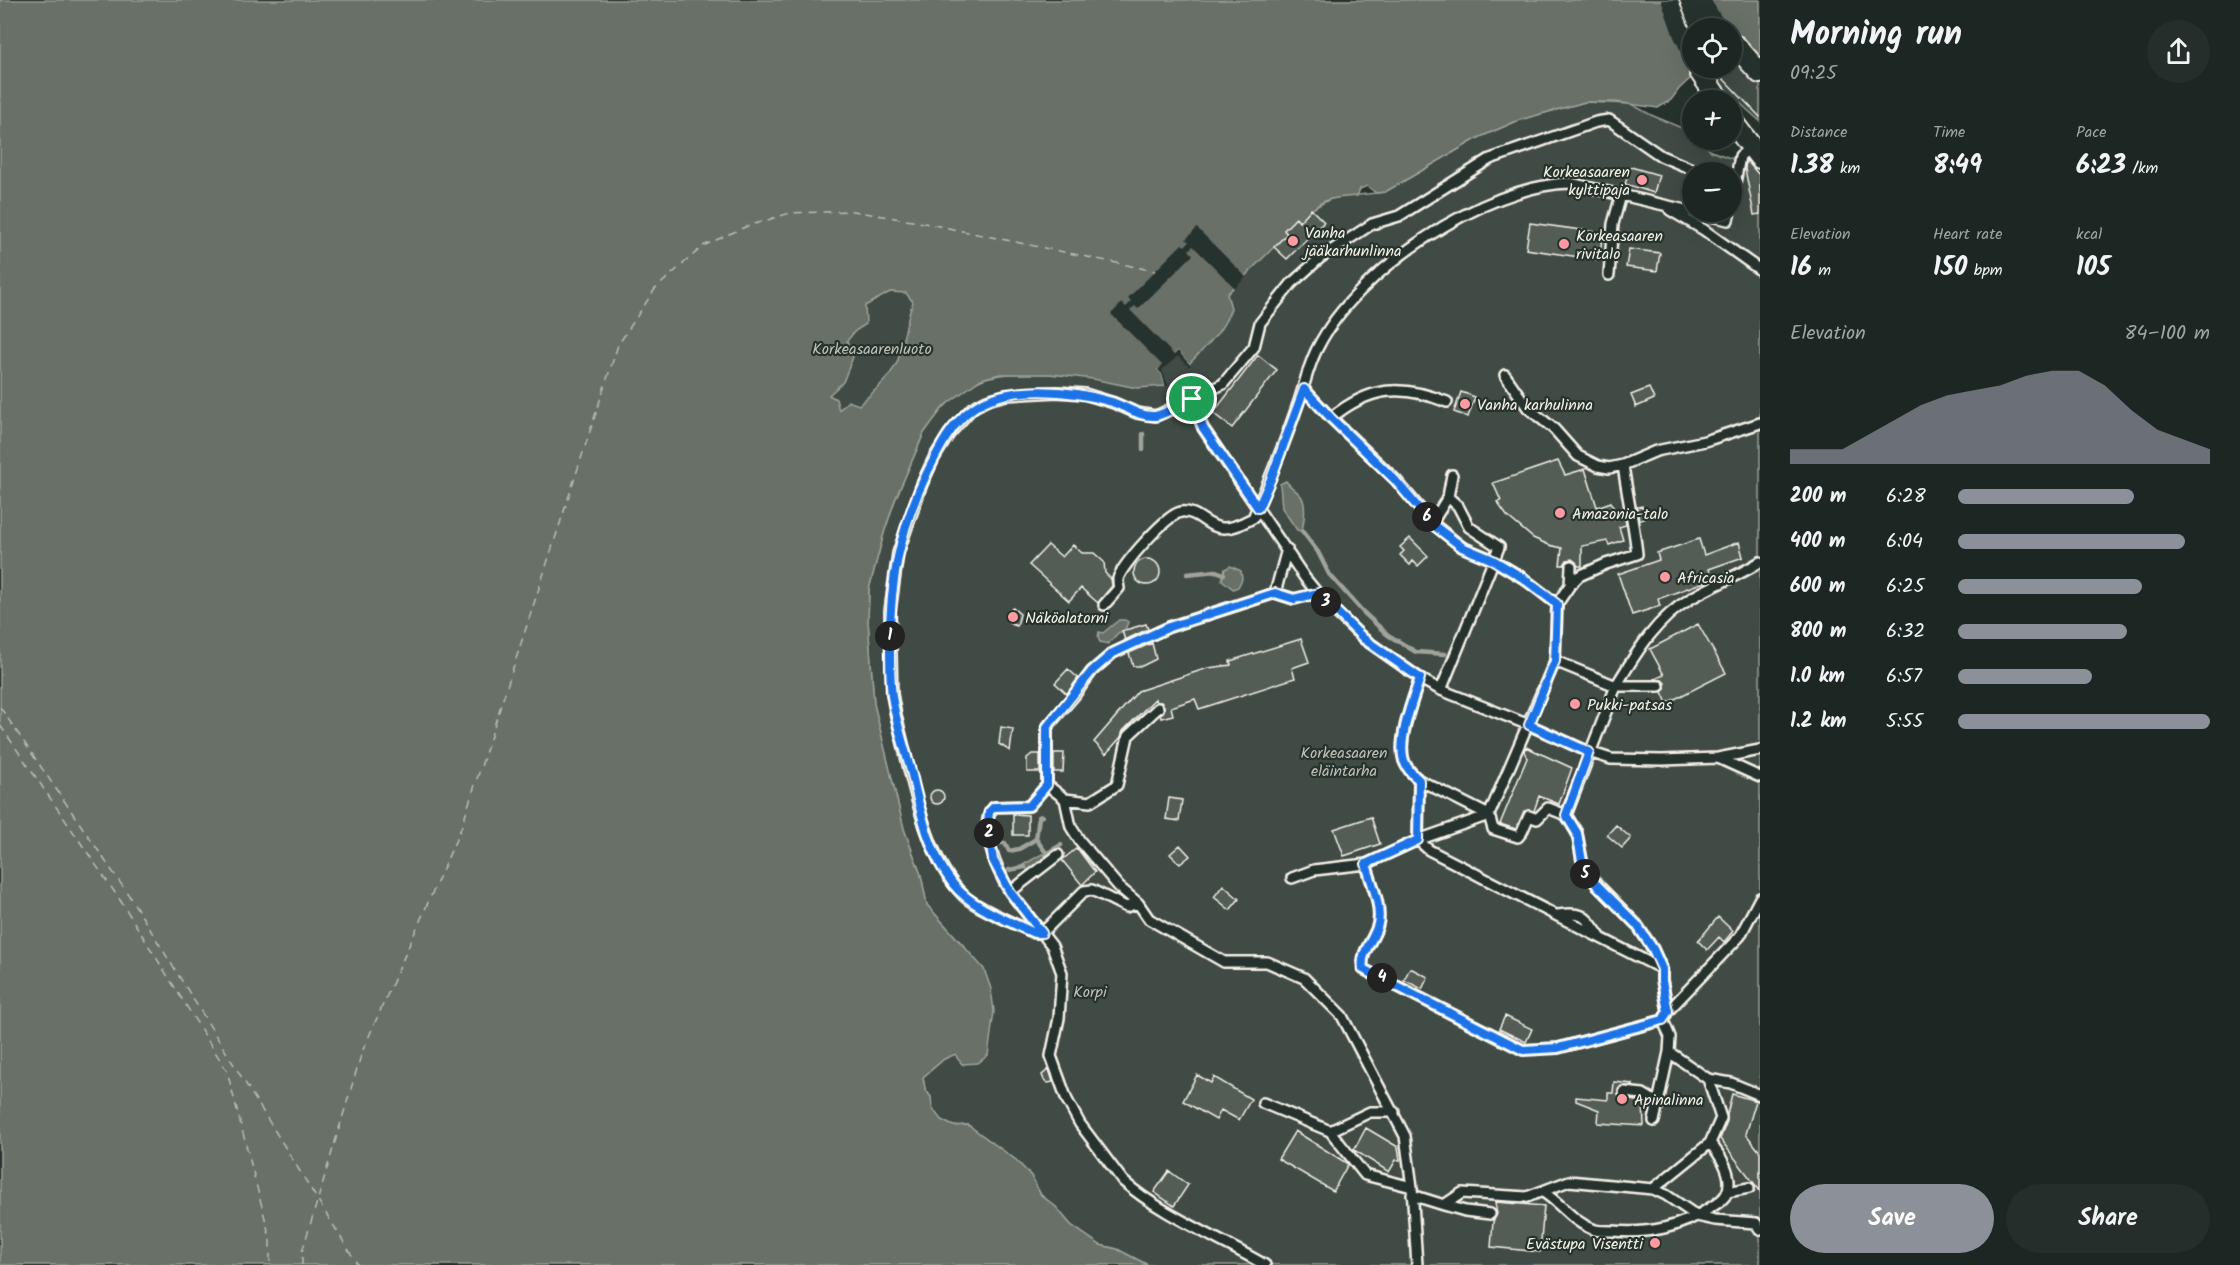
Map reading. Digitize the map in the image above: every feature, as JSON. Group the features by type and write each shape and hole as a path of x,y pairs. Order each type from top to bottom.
{"street":[{"path":"1742,53 1760,73"},
{"path":"1742,133 1750,154"}],"lane":[{"path":"1138,903 1126,907 1092,890 1084,891 1042,933 1034,933 966,898 953,884 932,848 923,822 892,694 890,611 898,553 922,484 949,434 972,408 987,400 1028,392 1085,394 1137,413 1156,416 1222,384 1254,347 1260,323 1306,268 1372,224 1399,216 1490,159 1596,122 1609,120 1661,156 1682,165"},
{"path":"1742,170 1750,154"},
{"path":"1104,605 1119,588 1118,578 1130,560 1153,532 1170,517 1180,512 1191,513 1224,529 1253,518 1271,479 1317,347 1353,297 1394,259 1432,234 1501,199 1549,183 1570,183 1682,209"},
{"path":"1610,275 1613,224 1621,195"},
{"path":"1660,204 1704,230 1760,270"},
{"path":"1505,375 1528,408 1554,429 1578,456 1598,466 1609,468 1623,465 1656,451 1705,441 1760,423"},
{"path":"1304,389 1395,480 1432,524 1462,547 1493,560 1523,578 1557,604"},
{"path":"1331,418 1340,411 1379,392 1413,390 1447,402"},
{"path":"1192,399 1203,428 1305,578 1364,639 1420,678 1441,690 1611,759 1718,758 1760,750"},
{"path":"1623,465 1628,502 1633,516 1637,554 1579,576 1557,604 1555,661 1490,815 1493,829 1518,837 1529,816 1537,819 1548,808 1566,815 1577,833 1584,872 1637,925 1653,949 1662,969 1668,1011"},
{"path":"1432,524 1448,497 1452,475"},
{"path":"1441,690 1499,547 1469,527 1458,506 1448,497"},
{"path":"1275,593 1287,549"},
{"path":"1566,815 1616,686 1645,640 1670,613 1690,598 1760,562"},
{"path":"1570,585 1571,566"},
{"path":"1265,1265 1175,1215 1132,1188 1123,1181 1080,1125 1066,1100 1051,1056 1059,1018 1062,973 1052,946 1010,892 993,860 988,824 989,812 994,807 1029,806 1047,785 1047,727 1097,665 1113,653 1169,627 1275,593 1294,599 1318,593"},
{"path":"1555,661 1616,686 1659,686"},
{"path":"1420,678 1411,705 1403,747 1404,761 1419,780 1490,815"},
{"path":"1047,785 1065,799 1090,802 1117,784 1128,736 1158,708"},
{"path":"1718,758 1760,777"},
{"path":"1419,780 1418,840 1429,850 1662,969"},
{"path":"1065,799 1071,827 1080,841 1119,887 1138,903 1149,919 1224,962 1267,962 1304,978 1342,1016 1405,1136 1412,1191 1417,1265"},
{"path":"1292,878 1314,870 1366,864 1418,840 1490,815"},
{"path":"1010,892 1058,855"},
{"path":"1366,864 1377,903 1378,923 1364,952 1363,969 1523,1050 1558,1048 1663,1020 1668,1011 1740,936 1760,898"},
{"path":"1654,1121 1670,1052 1670,1037 1663,1020"},
{"path":"1670,1052 1708,1079 1731,1083 1760,1095"},
{"path":"1653,1189 1710,1143 1720,1118 1708,1079"},
{"path":"1624,1092 1643,1094 1658,1103"},
{"path":"1263,1103 1330,1131 1365,1175 1444,1205 1465,1211 1490,1214"},
{"path":"1330,1131 1370,1112 1394,1112"},
{"path":"1543,1192 1552,1197 1573,1218 1595,1230 1632,1233 1678,1226 1722,1200 1727,1192 1730,1181 1724,1165 1710,1143"},
{"path":"1444,1205 1462,1193 1527,1197 1569,1181 1653,1189 1697,1216 1759,1224"},
{"path":"1727,1192 1749,1188"}],"green space":[{"path":"1742,56 1760,65 1760,121 1742,105 1742,90 1726,90 1715,78 1742,78"},
{"name":"Korkeasaaren eläintarha","path":"1585,102 1631,104 1682,128 1682,150 1710,150 1736,162 1682,162 1682,222 1742,222 1742,168 1745,171 1748,162 1760,176 1760,1265 1148,1265 1117,1249 1100,1245 1071,1225 1056,1207 1041,1195 1031,1176 1016,1160 968,1125 953,1126 941,1120 931,1108 931,1097 925,1089 923,1077 944,1059 956,1053 963,1064 964,946 927,905 921,875 904,829 874,704 868,621 869,589 884,533 895,500 924,433 942,409 964,390 981,380 1018,374 1070,376 1165,386 1162,374 1158,370 1296,218 1332,198 1385,192 1478,138 1519,120"},
{"name":"Korkeasaarenluoto","path":"951,285 849,456 797,358 822,286"}],"shaded area":[{"path":"0,0 1760,0 1760,65 1742,56 1742,18 1682,18 1682,78 1691,78 1671,100 1658,108 1615,102 1585,102 1519,120 1478,138 1385,192 1376,193 1367,186 1360,189 1357,196 1330,199 1319,204 1299,222 1296,219 1284,230 1287,234 1227,294 1231,308 1228,317 1219,332 1202,351 1189,364 1178,351 1158,370 1162,374 1165,386 1137,388 1093,379 1051,374 1000,374 981,379 944,406 924,433 895,500 869,589 868,621 874,704 904,829 921,875 927,905 984,969 991,989 994,1011 988,1055 978,1063 962,1064 956,1054 944,1059 923,1077 925,1089 931,1097 932,1108 941,1120 953,1126 968,1125 1016,1160 1031,1176 1041,1195 1056,1207 1071,1225 1100,1245 1117,1249 1148,1265 0,1265","holes":["890,292 906,293 913,302 899,357 893,370 859,405 848,401 839,410 836,399 829,395 843,382 853,357 847,341 855,331 866,324 865,306"]},
{"path":"1286,481 1303,500 1302,531 1297,530 1282,508 1280,484"},
{"path":"1230,566 1241,571 1242,579 1238,587 1233,589 1222,580 1225,569"},
{"path":"1119,620 1128,622 1125,630 1118,633 1108,644 1100,642 1099,632 1103,633"},
{"path":"1042,854 1049,858 1029,872 1023,865"}],"pier":[{"path":"1661,0 1711,0 1722,18 1682,18 1682,53"},
{"path":"1197,228 1246,277 1235,288 1193,246 1189,250 1193,255 1138,309 1135,306 1130,310 1174,355 1178,351 1191,366 1188,366 1178,356 1162,370 1168,385 1166,388 1162,374 1158,370 1162,365 1111,314 1122,303 1126,307 1131,302 1128,298 1182,244 1185,246 1189,242 1186,239"}],"building":[{"path":"1746,160 1760,176 1760,214 1754,215 1745,169"},
{"name":"Korkeasaaren kylttipaja","path":"1631,167 1659,175 1654,193 1625,184"},
{"name":"Vanha jääkarhunlinna","path":"1311,209 1324,222 1287,259 1274,247 1287,234 1284,230 1296,218 1299,222"},
{"name":"Korkeasaaren rivitalo","path":"1530,223 1603,233 1599,260 1526,249"},
{"path":"1629,249 1660,253 1657,271 1626,267"},
{"path":"1258,355 1277,370 1232,428 1213,413"},
{"path":"1649,388 1654,399 1636,407 1631,395"},
{"name":"Vanha karhulinna","path":"1461,392 1475,397 1468,417 1454,412"},
{"name":"Amazonia-talo","path":"1558,461 1565,475 1585,469 1597,507 1611,502 1616,515 1624,512 1626,525 1619,527 1623,540 1609,545 1607,541 1582,546 1582,566 1578,566 1572,559 1560,565 1562,548 1533,538 1507,516 1497,502 1501,501 1493,483"},
{"path":"1642,506 1646,518 1639,521 1637,507"},
{"path":"1410,538 1428,556 1418,566 1413,561 1410,565 1400,555 1404,551 1400,547"},
{"name":"Africasia","path":"1699,539 1704,555 1739,542 1743,557 1709,569 1712,579 1658,599 1660,606 1632,615 1618,574 1659,560 1657,553"},
{"path":"1048,545 1062,557 1073,545 1082,553 1094,553 1104,562 1105,573 1111,579 1112,586 1098,603 1081,588 1069,601 1029,565"},
{"path":"1147,559 1156,563 1160,572 1156,581 1147,585 1138,581 1134,572 1138,563"},
{"name":"Näköalatorni","path":"1013,608 1020,614 1017,626 1006,619 1007,612"},
{"path":"1146,624 1148,629 1125,640 1122,631"},
{"path":"1698,624 1726,673 1667,703 1662,692 1665,689 1665,683 1655,679 1664,675 1650,649"},
{"path":"1301,639 1309,662 1292,668 1295,678 1199,709 1195,699 1171,707 1173,715 1161,718 1164,706 1155,699 1123,731 1121,737 1106,754 1094,742 1138,691 1208,668 1231,665 1230,661"},
{"path":"1152,643 1156,659 1142,666 1133,666 1129,653"},
{"path":"1068,669 1078,678 1067,694 1055,683"},
{"path":"1001,727 1013,729 1010,751 999,744"},
{"path":"1526,747 1572,768 1559,804 1539,796 1534,811 1524,811 1516,829 1500,824 1527,758 1524,751"},
{"path":"1054,753 1064,753 1063,772 1054,772"},
{"path":"1032,754 1040,754 1040,772 1027,772 1027,758"},
{"path":"934,790 940,790 944,797 940,804 934,804 930,800 930,794"},
{"path":"1169,798 1182,800 1179,821 1166,819"},
{"path":"1013,814 1028,815 1028,835 1013,835"},
{"path":"1371,817 1380,844 1344,856 1334,829"},
{"path":"1616,825 1631,838 1622,848 1607,835"},
{"path":"1180,845 1190,856 1180,864 1170,854"},
{"path":"1077,848 1095,872 1082,885 1062,860"},
{"path":"1223,885 1239,899 1230,910 1214,897"},
{"path":"1718,917 1733,931 1724,942 1719,937 1707,950 1698,941"},
{"path":"1410,968 1428,977 1422,989 1404,980"},
{"path":"1505,1016 1532,1029 1526,1042 1499,1029"},
{"path":"1049,1069 1053,1082 1048,1083 1042,1075"},
{"path":"1197,1075 1211,1083 1214,1077 1251,1099 1239,1120 1221,1110 1216,1120 1183,1101"},
{"path":"1614,1082 1633,1084 1633,1086 1621,1086 1618,1094 1623,1099 1643,1102 1644,1126 1598,1123 1599,1110 1576,1101 1576,1097 1608,1100 1608,1093 1613,1093"},
{"path":"1732,1094 1756,1101 1746,1134 1760,1152 1760,1191 1720,1139 1727,1121"},
{"path":"1366,1128 1398,1147 1400,1160 1396,1160 1389,1172 1354,1150"},
{"path":"1295,1131 1348,1164 1333,1191 1278,1159"},
{"path":"1169,1171 1188,1185 1174,1206 1154,1192"},
{"path":"1495,1202 1544,1206 1540,1252 1491,1247 1493,1222 1497,1214"}],"waterway":[{"path":"1143,434 1143,450"},
{"path":"1302,531 1318,552 1329,574 1363,612 1388,635 1416,652 1445,654"},
{"path":"1187,574 1216,571 1224,574"},
{"path":"1042,816 1039,817 1036,839 1047,854"},
{"path":"999,843 1005,843 1009,851 1019,849 1036,839"},
{"path":"1046,854 1061,845"},
{"path":"1009,870 1025,867"}],"ferry route":[{"path":"302,1265 302,1252 362,1052 461,828 618,345 655,289 703,246 745,227 790,213 853,211 924,223 1155,271"},
{"path":"0,707 130,897 358,1265"},
{"path":"0,725 122,903 227,1071 270,1238 270,1265"}],"tram line":[{"path":"1679,0 1686,18"},
{"path":"1723,78 1760,117"}],"place":[{"name":"Korkeasaaren kylttipaja","path":"1642,180"},
{"name":"Vanha jääkarhunlinna","path":"1293,241"},
{"name":"Korkeasaaren rivitalo","path":"1564,244"},
{"name":"Vanha karhulinna","path":"1465,404"},
{"name":"Amazonia-talo","path":"1560,513"},
{"name":"Africasia","path":"1665,577"},
{"name":"Näköalatorni","path":"1013,617"},
{"name":"Pukki-patsas","path":"1575,704"},
{"name":"Apinalinna","path":"1622,1099"},
{"name":"Evästupa Visentti","path":"1655,1243"}],"route":[{"path":"1304,389 1395,480 1432,524 1462,547 1493,560 1523,578 1557,604 1555,661 1529,725 1589,752 1566,815 1577,833 1584,872 1637,925 1653,949 1662,969 1668,1011 1663,1020 1558,1048 1523,1050 1363,969 1364,952 1378,923 1377,903 1366,864 1418,840 1419,780 1404,761 1403,747 1411,705 1420,678 1364,639 1318,593 1294,599 1275,593 1169,627 1113,653 1097,665 1083,682 1047,727 1047,785 1040,795 1029,806 994,807 989,812 988,824 993,860 1010,892 1042,933 1034,933 999,917 966,898 953,884 932,848 923,822 896,716 890,668 890,611 898,553 906,525 934,458 961,418 972,408 987,400 1006,395 1028,392 1085,394 1137,413 1156,416 1192,399 1203,428 1258,508 1304,389"}],"park label":[{"name":"Korpi","path":"1090,991"}]}
